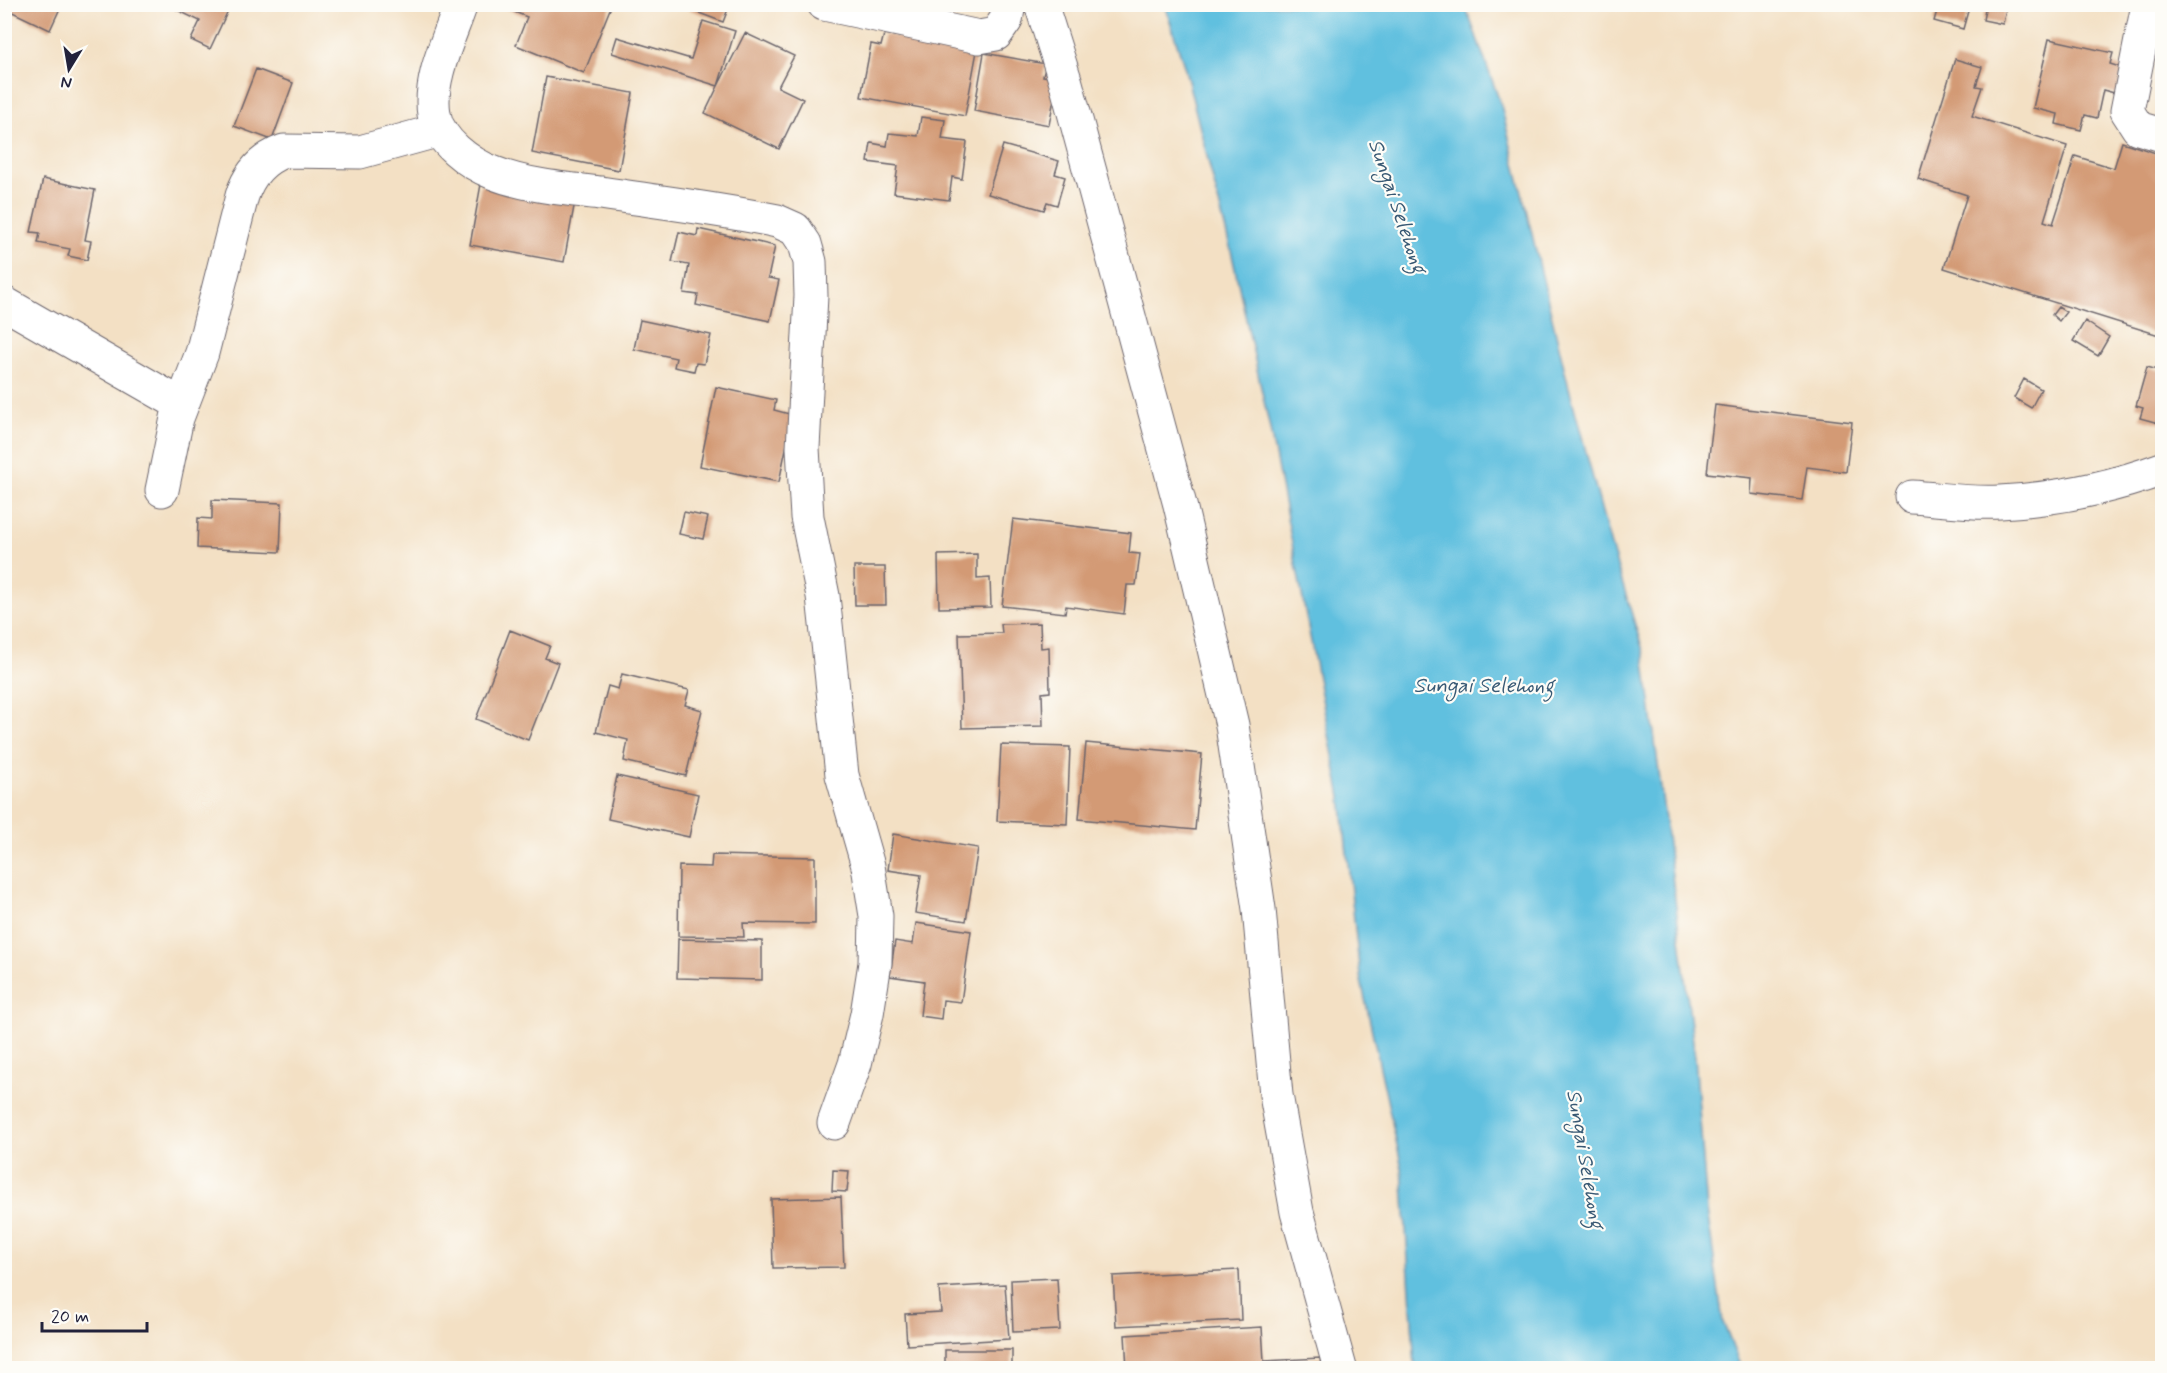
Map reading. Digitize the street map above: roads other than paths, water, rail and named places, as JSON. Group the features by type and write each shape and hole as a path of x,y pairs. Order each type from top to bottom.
{"street":[{"path":"460,4 435,80 434,116 440,130 466,156 480,166 510,178 777,221 795,229 805,244 810,262 812,296 802,448 807,516 824,596 842,775 868,866 876,916 875,963 867,1014 855,1064 834,1123"},
{"path":"824,4 979,37 996,34 1006,20 1009,4"},
{"path":"1041,4 1065,82 1180,505 1232,725 1258,909 1276,1095 1298,1212 1340,1368"},
{"path":"2152,4 2146,15 2127,111 2138,128 2163,135"},
{"path":"162,490 171,443 182,405 202,353 246,184 263,162 284,151 360,152 440,130"},
{"path":"4,303 182,405"},
{"path":"1912,497 1998,503 2118,485 2163,469"}],"water":[{"name":"Sungai Selehong","path":"1165,5 1465,5 1501,105 1568,384 1611,546 1644,654 1695,1057 1707,1210 1723,1322 1741,1368 1415,1368 1402,1168 1360,976 1341,797 1269,424 1232,255 1185,69"}]}
